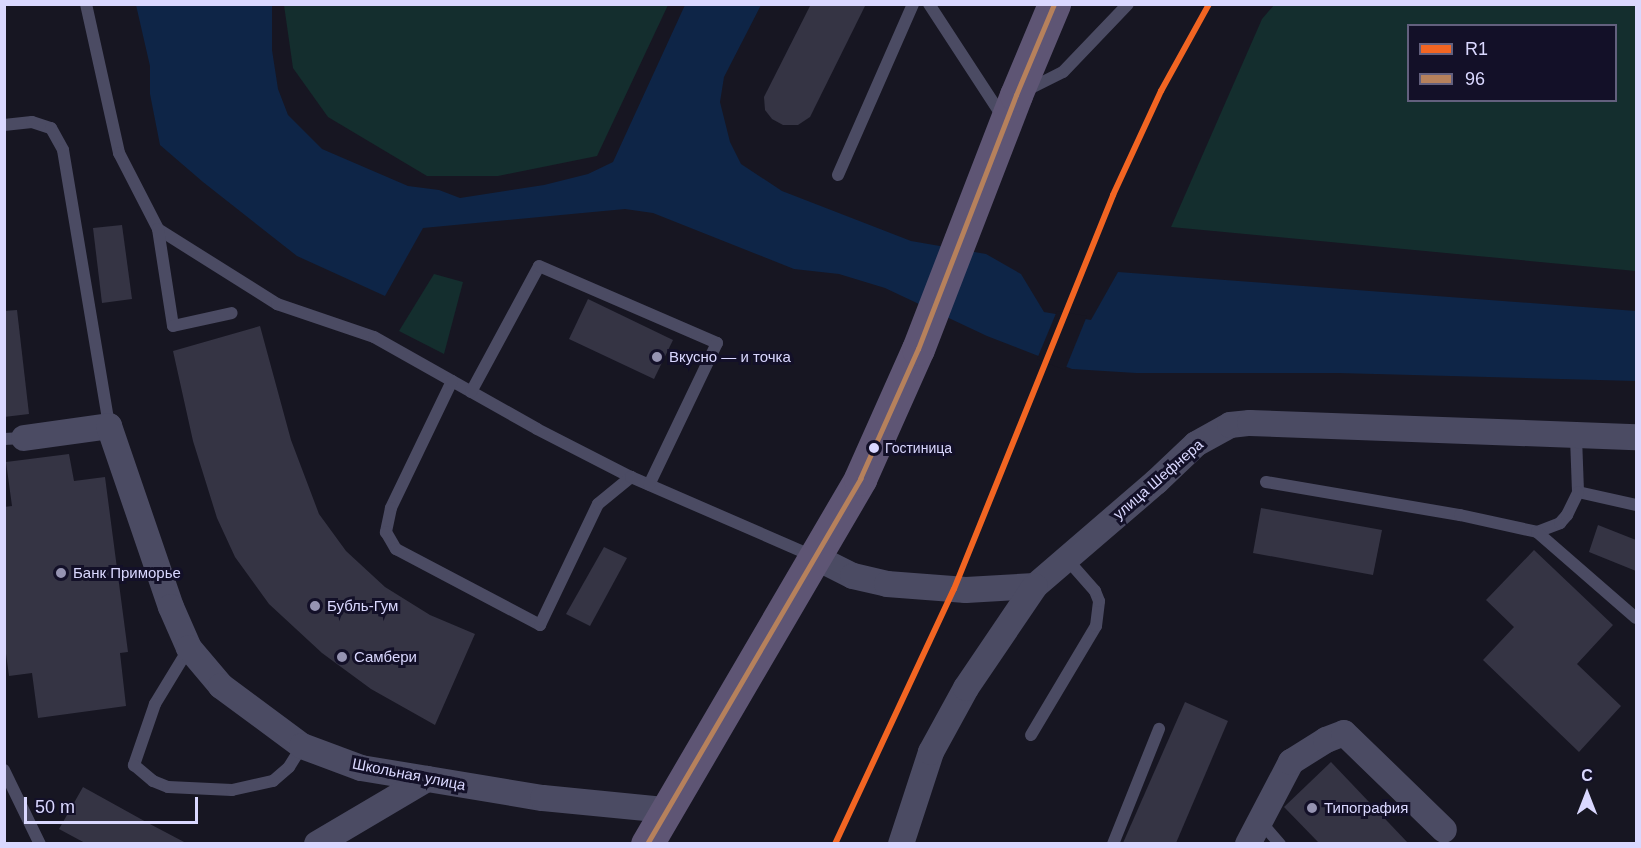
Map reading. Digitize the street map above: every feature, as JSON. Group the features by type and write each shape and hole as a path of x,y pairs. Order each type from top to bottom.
{"main road":[{"path":"647,843 860,479 918,349 1011,108 1054,4"}],"street":[{"name":"улица Шефнера","path":"902,843 931,752 966,688 1035,586 1065,557 1156,482 1196,444 1230,425 1262,423 1576,437 1636,437"},
{"path":"14,439 109,426"},
{"name":"Школьная улица","path":"109,426 171,607 189,648 221,686 302,746 361,768 543,798 666,810"},
{"path":"815,556 853,576 887,584 966,590 1035,586"},
{"path":"1248,843 1291,762 1326,740 1344,733 1444,830"},
{"path":"317,843 427,779"}],"lane":[{"path":"86,4 119,153 158,229 173,326 232,313"},
{"path":"838,175 914,4"},
{"path":"929,4 1011,108 1063,72 1128,4"},
{"path":"4,125 32,122 51,128 63,150 109,426"},
{"path":"158,229 277,304 374,337 471,392 631,477 815,556"},
{"path":"471,392 539,266 717,343 649,485"},
{"path":"452,381 391,508 386,532 396,549 540,624 598,504 631,477"},
{"path":"1537,532 1560,523 1567,515 1578,492 1576,437"},
{"path":"1266,482 1460,515 1537,532 1636,618"},
{"path":"1578,492 1636,505"},
{"path":"1031,735 1096,626 1099,601 1095,591 1065,557"},
{"path":"189,648 155,704 134,765 153,781 168,787 232,790 273,781 289,767 302,746"},
{"path":"1113,843 1159,729"},
{"path":"4,770 40,843"},
{"path":"1259,820 1280,843"}],"green space":[{"path":"284,4 668,5 597,156 498,176 427,176 328,117 293,68"},
{"path":"1274,5 1636,5 1636,271 1171,227 1262,19"},
{"path":"434,274 463,282 444,354 399,331"}],"water":[{"path":"136,5 272,5 272,50 278,89 288,115 322,149 408,186 439,190 460,198 544,185 588,174 613,162 685,5 761,5 724,77 720,102 730,142 741,164 782,191 911,241 986,254 1021,274 1044,312 1091,320 1118,272 1636,311 1636,381 1338,373 1136,373 1072,369 987,336 885,288 839,274 794,269 653,213 625,209 423,228 385,296 297,256 160,145 150,94 150,66"}],"pier":[{"path":"1057,311 1087,316 1065,370 1037,359"}],"building":[{"path":"811,4 866,4 810,117 798,125 783,125 772,119 765,110 764,97"},
{"path":"122,225 132,299 102,303 93,228"},
{"path":"588,299 673,340 654,379 569,339"},
{"path":"17,310 29,414 4,417 4,311"},
{"path":"260,326 291,440 319,514 346,551 385,587 430,615 475,634 435,725 371,689 322,653 269,604 235,557 217,518 193,441 173,351"},
{"name":"Банк Приморье","path":"69,454 74,481 105,477 128,652 120,653 126,706 38,718 32,673 9,676 4,639 4,507 12,506 6,462"},
{"path":"1261,508 1382,530 1373,575 1253,553"},
{"path":"1598,525 1636,540 1636,571 1589,552"},
{"path":"604,547 627,558 590,626 566,614"},
{"path":"1534,550 1613,625 1577,664 1621,706 1579,752 1483,660 1514,627 1486,600"},
{"path":"1185,702 1228,721 1176,843 1123,843"},
{"path":"1331,762 1408,843 1319,843 1284,807"},
{"path":"83,787 186,843 85,843 59,829"}],"transit line":[{"name":"96","path":"647,844 860,479 918,349 1016,95 1054,4"},
{"name":"R1","path":"835,844 954,589 1113,195 1161,91 1209,4"}],"place":[{"name":"Вкусно — и точка","path":"657,357"},
{"name":"Гостиница","path":"874,448"},
{"name":"Банк Приморье","path":"61,573"},
{"name":"Бубль-Гум","path":"315,606"},
{"name":"Самбери","path":"342,657"},
{"name":"Типография","path":"1312,808"}]}
